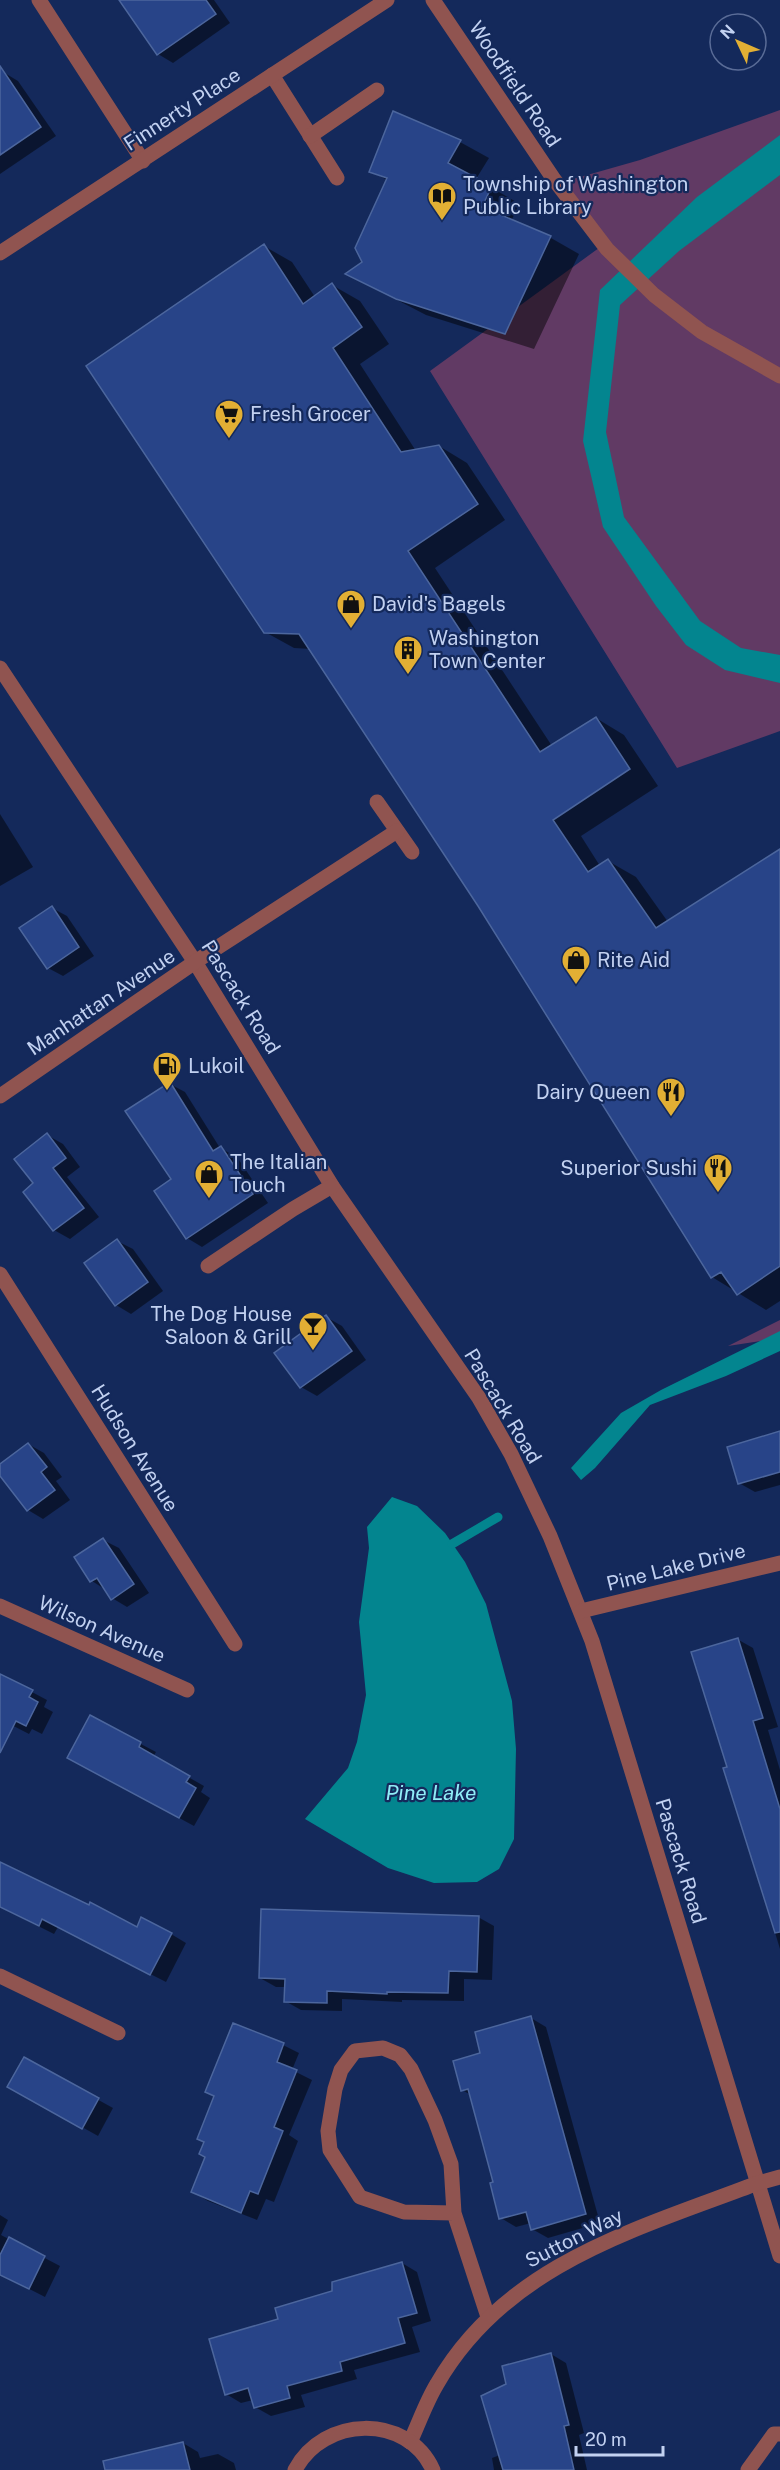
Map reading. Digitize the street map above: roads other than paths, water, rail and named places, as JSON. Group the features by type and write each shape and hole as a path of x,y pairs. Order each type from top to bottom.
{"street":[{"path":"39,0 143,161"},
{"name":"Finnerty Place","path":"0,253 387,0"},
{"name":"Woodfield Road","path":"433,0 565,196 618,260 654,295 702,332 780,376"},
{"path":"272,75 337,178"},
{"path":"310,136 377,90"},
{"name":"Pascack Road","path":"0,668 195,962 332,1186 479,1398 511,1454 550,1536 581,1611 780,2256"},
{"path":"377,802 412,852"},
{"name":"Manhattan Avenue","path":"0,1096 195,962 397,831"},
{"path":"208,1266 292,1209 332,1186"},
{"name":"Hudson Avenue","path":"0,1274 235,1644"},
{"name":"Pine Lake Drive","path":"581,1611 780,1563"},
{"name":"Wilson Avenue","path":"0,1606 187,1690"},
{"path":"0,1976 118,2033"},
{"path":"454,2213 404,2212 360,2197 330,2150 328,2131 335,2089 341,2070 355,2051 383,2048 400,2055 411,2069 435,2120 451,2164 454,2213 488,2317"},
{"path":"758,2183 780,2177"},
{"name":"Sutton Way","path":"410,2442 436,2384 459,2352 488,2317 527,2285 571,2258 609,2240 758,2183"},
{"path":"295,2470 301,2459 319,2442 340,2431 365,2427 389,2431 410,2442 429,2461 433,2470"},
{"path":"748,2470 774,2434 780,2434"}],"water":[{"path":"780,135 780,175 679,251 620,305 606,432 624,517 700,621 741,648 780,655 780,683 725,670 686,645 656,606 603,527 583,441 600,290 697,197"},
{"path":"780,1331 780,1351 726,1376 650,1405 595,1468 581,1480 571,1468 621,1413 661,1390"},
{"name":"Pine Lake","path":"392,1497 417,1506 445,1533 465,1562 486,1604 512,1701 516,1749 514,1839 499,1869 477,1882 434,1883 388,1868 305,1819 348,1768 357,1742 366,1695 359,1622 369,1548 367,1527"}],"waterway":[{"path":"452,1544 498,1517"}],"place":[{"name":"Township of Washington Public Library","path":"442,222"},
{"name":"Fresh Grocer","path":"229,440"},
{"name":"David's Bagels","path":"351,630"},
{"name":"Washington Town Center","path":"408,676"},
{"name":"Rite Aid","path":"576,986"},
{"name":"Lukoil","path":"167,1092"},
{"name":"Dairy Queen","path":"671,1118"},
{"name":"Superior Sushi","path":"718,1194"},
{"name":"The Italian Touch","path":"209,1200"},
{"name":"The Dog House Saloon & Grill","path":"313,1352"}]}
